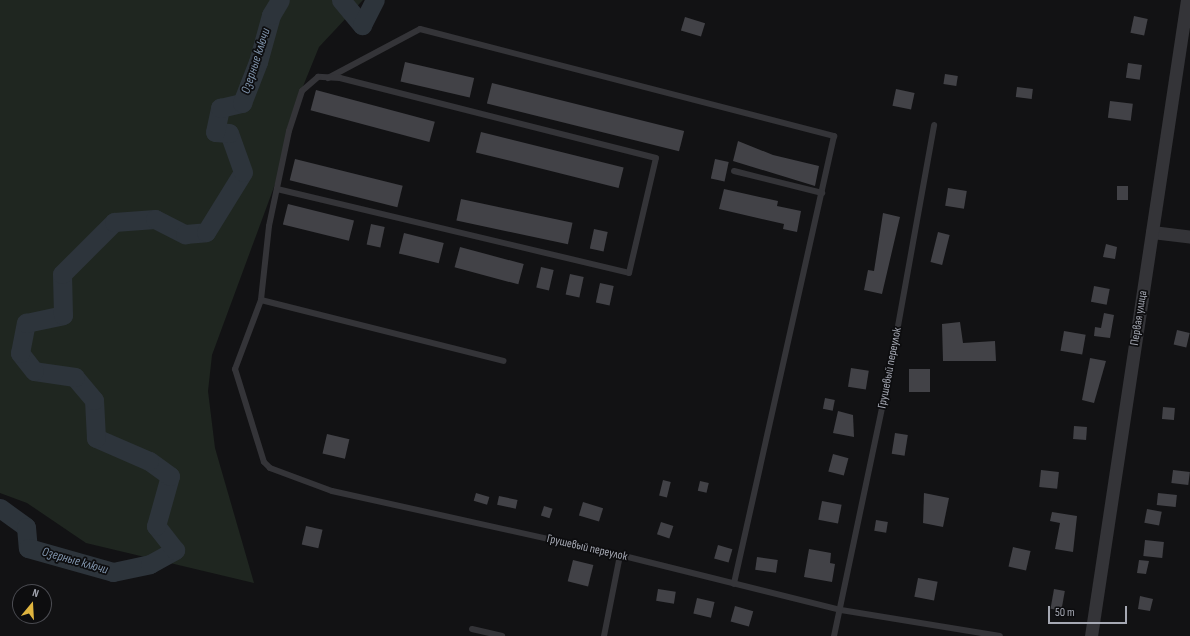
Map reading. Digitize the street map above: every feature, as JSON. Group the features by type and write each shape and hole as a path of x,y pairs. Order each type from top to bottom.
{"street":[{"name":"Первая улица","path":"1091,636 1187,0"},
{"path":"1152,232 1190,237"}],"lane":[{"name":"Грушевый переулок","path":"822,193 834,136 420,29 328,78 318,77 302,91 277,189 261,300 235,369 264,462 281,475 332,491 620,555 841,610 1000,636"},
{"path":"277,189 629,273 656,158 328,78"},
{"name":"Грушевый переулок","path":"834,636 841,610 885,399 934,125"},
{"path":"734,171 822,193 734,584"},
{"path":"261,300 503,362"},
{"path":"604,636 620,555"},
{"path":"472,629 502,636"}],"shaded area":[{"path":"0,0 363,0 319,47 295,106 281,168 212,355 208,391 215,448 254,583 86,543 27,503 0,493"}],"building":[{"path":"1134,16 1148,19 1144,36 1130,33"},
{"path":"685,17 705,23 701,37 681,30"},
{"path":"405,62 474,78 470,97 401,81"},
{"path":"1128,63 1142,65 1140,80 1126,78"},
{"path":"945,74 958,76 956,86 943,84"},
{"path":"492,83 684,131 679,151 487,103"},
{"path":"1017,87 1033,89 1032,99 1016,97"},
{"path":"896,89 915,93 911,110 892,106"},
{"path":"316,90 435,122 429,142 311,110"},
{"path":"1110,101 1133,104 1131,121 1108,118"},
{"path":"481,132 624,168 619,188 476,152"},
{"path":"738,141 773,155 819,166 815,186 733,161"},
{"path":"295,159 403,186 397,207 290,180"},
{"path":"715,159 729,162 725,181 711,179"},
{"path":"1117,186 1128,186 1128,200 1117,200"},
{"path":"948,188 967,191 964,209 945,206"},
{"path":"724,189 778,201 777,206 801,211 797,232 783,229 784,224 719,209"},
{"path":"461,199 573,223 568,244 456,221"},
{"path":"288,204 354,220 349,241 283,224"},
{"path":"883,213 900,217 882,294 864,290 868,270 874,271"},
{"path":"371,224 385,227 380,247 367,245"},
{"path":"594,229 608,232 604,251 590,249"},
{"path":"938,232 950,235 942,265 931,262"},
{"path":"404,233 444,243 439,263 399,253"},
{"path":"1106,244 1117,247 1115,259 1103,257"},
{"path":"460,247 524,264 518,284 455,267"},
{"path":"541,267 554,270 549,290 536,287"},
{"path":"570,274 584,277 579,297 566,295"},
{"path":"600,283 614,286 610,305 596,303"},
{"path":"1094,286 1110,289 1107,305 1091,302"},
{"path":"1104,313 1114,315 1110,338 1094,336 1095,327 1101,328"},
{"path":"960,322 963,343 995,341 996,361 943,361 942,324"},
{"path":"1177,330 1190,333 1186,348 1174,345"},
{"path":"1064,331 1086,335 1082,355 1061,351"},
{"path":"1090,358 1106,361 1094,403 1082,400"},
{"path":"851,368 869,371 866,390 848,387"},
{"path":"909,369 930,369 930,392 909,392"},
{"path":"825,398 835,400 833,411 823,409"},
{"path":"1163,407 1175,408 1174,420 1162,419"},
{"path":"838,411 853,415 854,437 833,433"},
{"path":"1074,426 1087,427 1086,440 1073,439"},
{"path":"895,433 908,435 905,456 892,454"},
{"path":"327,434 349,439 345,459 323,453"},
{"path":"833,454 848,458 844,476 828,471"},
{"path":"1041,470 1059,472 1057,489 1039,487"},
{"path":"1173,470 1190,472 1188,485 1171,483"},
{"path":"663,480 671,482 667,497 659,496"},
{"path":"700,481 709,483 707,493 698,491"},
{"path":"476,493 489,497 487,505 474,501"},
{"path":"924,493 949,498 943,527 923,523"},
{"path":"1158,493 1177,495 1176,507 1157,505"},
{"path":"499,496 518,500 516,509 497,505"},
{"path":"822,501 842,505 838,523 818,520"},
{"path":"583,502 603,508 599,522 579,515"},
{"path":"544,506 553,509 549,518 541,516"},
{"path":"1147,509 1162,512 1159,526 1144,523"},
{"path":"1052,512 1077,516 1073,552 1055,549 1060,523 1050,521"},
{"path":"876,520 888,522 886,533 874,531"},
{"path":"661,522 673,526 669,538 657,534"},
{"path":"306,526 323,530 318,548 302,545"},
{"path":"1145,540 1164,542 1162,558 1143,556"},
{"path":"718,545 732,549 729,563 714,558"},
{"path":"1013,547 1031,551 1026,571 1009,566"},
{"path":"809,549 831,553 830,563 835,564 832,582 804,577"},
{"path":"757,557 778,560 776,573 755,570"},
{"path":"573,560 593,565 588,586 568,581"},
{"path":"1139,560 1149,561 1146,574 1137,573"},
{"path":"918,578 938,582 934,600 914,597"},
{"path":"658,589 676,592 674,604 656,601"},
{"path":"1054,589 1065,591 1061,611 1051,609"},
{"path":"1140,596 1153,599 1150,611 1138,609"},
{"path":"697,598 715,602 711,618 693,614"},
{"path":"735,606 753,611 749,627 731,621"}],"waterway":[{"name":"Озерные ключи","path":"0,508 26,527 28,548 113,572 150,564 175,550 156,526 170,476 149,461 96,438 94,400 75,377 34,371 20,353 26,323 63,315 62,274 114,222 155,219 185,234 206,232 243,172 229,133 215,132 220,108 242,103 258,62 271,15 280,0"},
{"name":"Озерные ключи","path":"341,0 362,25 375,0"}]}
